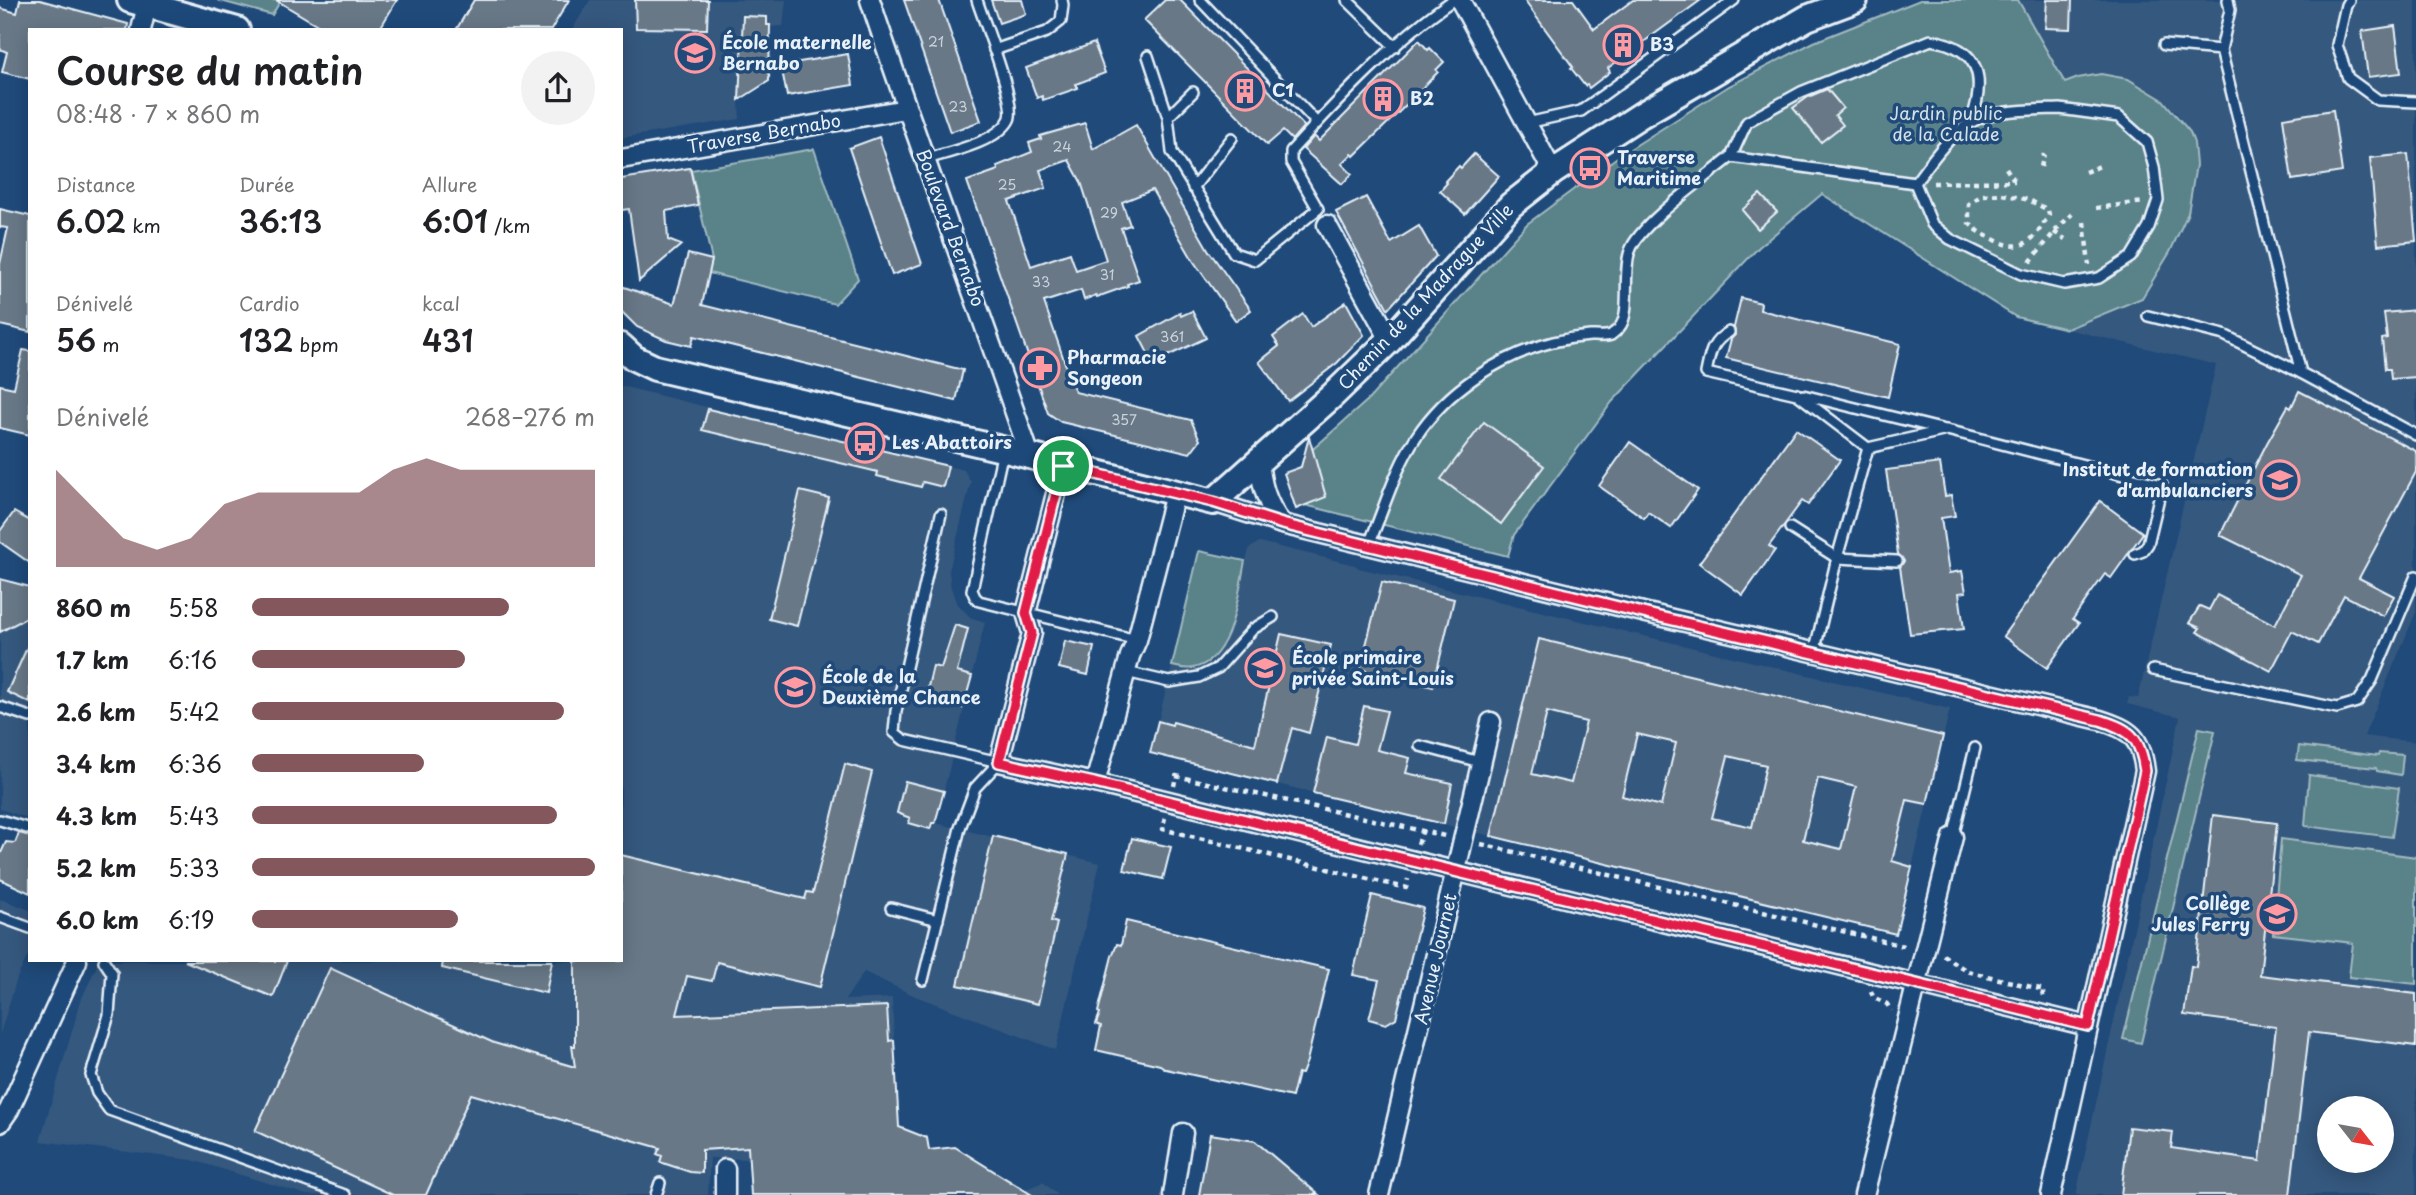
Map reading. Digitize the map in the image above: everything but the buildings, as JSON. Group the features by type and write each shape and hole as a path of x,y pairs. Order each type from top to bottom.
{"street":[{"name":"Boulevard Bernabo","path":"870,0 906,109 1030,456"},
{"path":"1460,0 1553,172"},
{"name":"Chemin de la Madrague Ville","path":"1213,502 1332,396 1390,340 1511,205 1553,172 1641,115 1807,18 1856,0"},
{"path":"141,28 138,2 230,28"},
{"name":"Traverse Bernabo","path":"623,159 906,109"},
{"path":"1327,225 1390,340"},
{"path":"626,353 655,368 1030,456 1213,502 1282,524 1647,614 2100,720 2124,728 2136,740 2143,755 2145,771 2051,1195"},
{"path":"1259,460 1260,481 1272,511 1282,524"},
{"path":"1063,466 1026,613 1032,633 999,762 2088,1026"},
{"path":"1094,783 1137,640 1175,494"},
{"name":"Avenue Journet","path":"1379,1195 1491,722"},
{"path":"1864,1195 1953,837"},
{"path":"0,1123 9,1110 77,962"},
{"path":"1173,1195 1184,1133"},
{"path":"725,1169 725,1195"}],"lane":[{"path":"926,159 982,141 999,132 1010,119 1012,109 976,0"},
{"path":"994,50 1047,32 1061,21 1062,0"},
{"path":"1200,0 1317,123"},
{"path":"1347,0 1395,47"},
{"path":"1148,56 1168,117 1172,152 1234,253 1255,260 1318,209 1291,162 1292,150 1395,47 1428,17 1453,0"},
{"path":"1527,123 1581,111 1734,0"},
{"path":"2228,0 2230,10 2221,50 2301,373"},
{"path":"2349,0 2337,45 2348,78 2378,100 2416,102"},
{"path":"1368,544 1401,464 1415,438 1436,410 1462,386 1538,346 1571,338 1612,334 1621,327 1626,313 1625,265 1631,247 1657,217 1731,157 1747,122 1801,92 1931,40 1944,42 1965,51 1976,66 1979,98 1970,122 1940,150 1915,183"},
{"path":"2164,45 2221,50"},
{"path":"1168,117 1193,92"},
{"path":"1915,183 1932,224 1950,239 2021,274 2064,284 2099,278 2131,257 2149,227 2158,200 2154,167 2147,142 2119,117 2060,109 2010,111 1970,122"},
{"path":"1193,188 1232,138"},
{"path":"1731,157 1915,183"},
{"path":"2148,316 2224,335 2416,435"},
{"path":"1729,332 1719,338 1711,348 1706,373 1948,430 2162,485 2148,544 2143,551 2135,554"},
{"path":"1797,394 1868,448 1948,430"},
{"path":"1814,653 1868,448"},
{"path":"1003,450 972,590 979,601 1137,640"},
{"path":"923,979 963,818 975,788 999,762 904,740 894,732 896,711 941,514"},
{"path":"1790,528 1838,558 1897,561"},
{"path":"2153,670 2337,708 2357,702 2372,680 2416,576"},
{"path":"1126,672 1169,682 1199,677 1218,668 1253,629 1273,617"},
{"path":"0,707 28,716"},
{"path":"1420,746 1480,762"},
{"path":"1953,837 1975,748"},
{"path":"0,820 28,828"},
{"path":"891,908 938,920"},
{"path":"0,917 28,927"},
{"path":"105,962 112,973 109,1015 91,1075 97,1093 109,1110 345,1195"},
{"path":"656,1195 660,1183"}],"path":[{"path":"2041,167 2044,155"},
{"path":"2085,172 2100,166"},
{"path":"1915,183 2015,181 2006,168"},
{"path":"2029,200 2033,192"},
{"path":"2001,194 2029,200 2048,210 2049,215 2030,241 2019,247 2007,246 1979,233 1969,223 1969,204 1982,195 2001,194"},
{"path":"2096,208 2158,200"},
{"path":"1969,214 1977,216"},
{"path":"2021,274 2072,214"},
{"path":"2084,222 2090,279"},
{"path":"2054,232 2065,239"},
{"path":"1177,776 1445,836"},
{"path":"1478,843 1909,948"},
{"path":"1943,955 1967,971 2044,990"},
{"path":"1870,988 1873,997 1887,1004 1892,1019"}],"shaded area":[{"name":"École maternelle Bernabo","path":"590,0 786,0 783,26 770,27 769,76 760,86 739,100 740,119 623,138 623,28 573,28"},
{"path":"2018,0 2416,0 2416,612 2364,736 2416,742 2416,1195 2076,1195 2180,717 2127,704 2129,697 2138,698 2216,365 2067,329 2143,297 2160,270 2194,180 2195,151 2190,132 2176,112 2163,100 2128,79 2114,75 2089,75 2065,84"},
{"path":"623,386 964,470 971,482 949,571 951,588 957,603 970,617 985,622 936,823 1100,863 1056,1050 915,996 864,972 845,1000 892,998 899,1128 927,1138 929,1150 955,1147 1026,1189 1043,1182 1058,1195 751,1195 748,1159 710,1158 708,1195 307,1195 192,1160 40,1141 81,1000 99,962 623,962"},
{"path":"1259,542 1950,709 1896,934 1150,753 1172,666 1191,669 1201,666 1211,661 1225,644 1249,549"},
{"path":"28,587 28,818 0,809 0,601"},
{"path":"0,899 28,909 28,955 17,978 0,1034"}],"green space":[{"path":"217,0 281,0 272,15"},
{"name":"Jardin public de la Calade","path":"1920,0 2018,0 2065,83 2101,74 2128,79 2163,100 2190,132 2196,165 2188,213 2170,252 2142,298 2067,329 2016,317 1822,194 1759,247 1612,402 1514,535 1508,556 1305,505 1296,509 1286,474 1301,467 1304,457 1369,399 1527,224 1616,158 1729,86 1814,42"},
{"path":"814,149 858,279 835,304 709,273 712,260 691,170"},
{"path":"1199,551 1245,561 1236,608 1225,640 1217,653 1206,663 1185,669 1172,666"},
{"path":"2199,728 2215,731 2141,1043 2123,1039"},
{"path":"2299,746 2378,756 2379,753 2403,755 2401,775 2377,771 2376,768 2297,760"},
{"path":"2309,775 2399,788 2392,837 2305,826"},
{"path":"2281,839 2416,857 2416,984 2349,977 2353,943 2273,934"}],"place":[{"name":"B3","path":"1623,45"},
{"name":"École maternelle Bernabo","path":"695,53"},
{"name":"C1","path":"1245,91"},
{"name":"B2","path":"1383,99"},
{"name":"Traverse Maritime","path":"1590,168"},
{"name":"Pharmacie Songeon","path":"1040,368"},
{"name":"Les Abattoirs","path":"865,443"},
{"name":"Institut de formation d'ambulanciers","path":"2280,480"},
{"name":"École primaire privée Saint-Louis","path":"1265,668"},
{"name":"École de la Deuxième Chance","path":"795,687"},
{"name":"Collège Jules Ferry","path":"2277,914"}],"route":[{"path":"1063,466 1213,502 1282,524 1647,614 2100,720 2124,728 2136,740 2143,755 2145,771 2088,1026 999,762 1032,633 1026,613 1063,466"}]}
